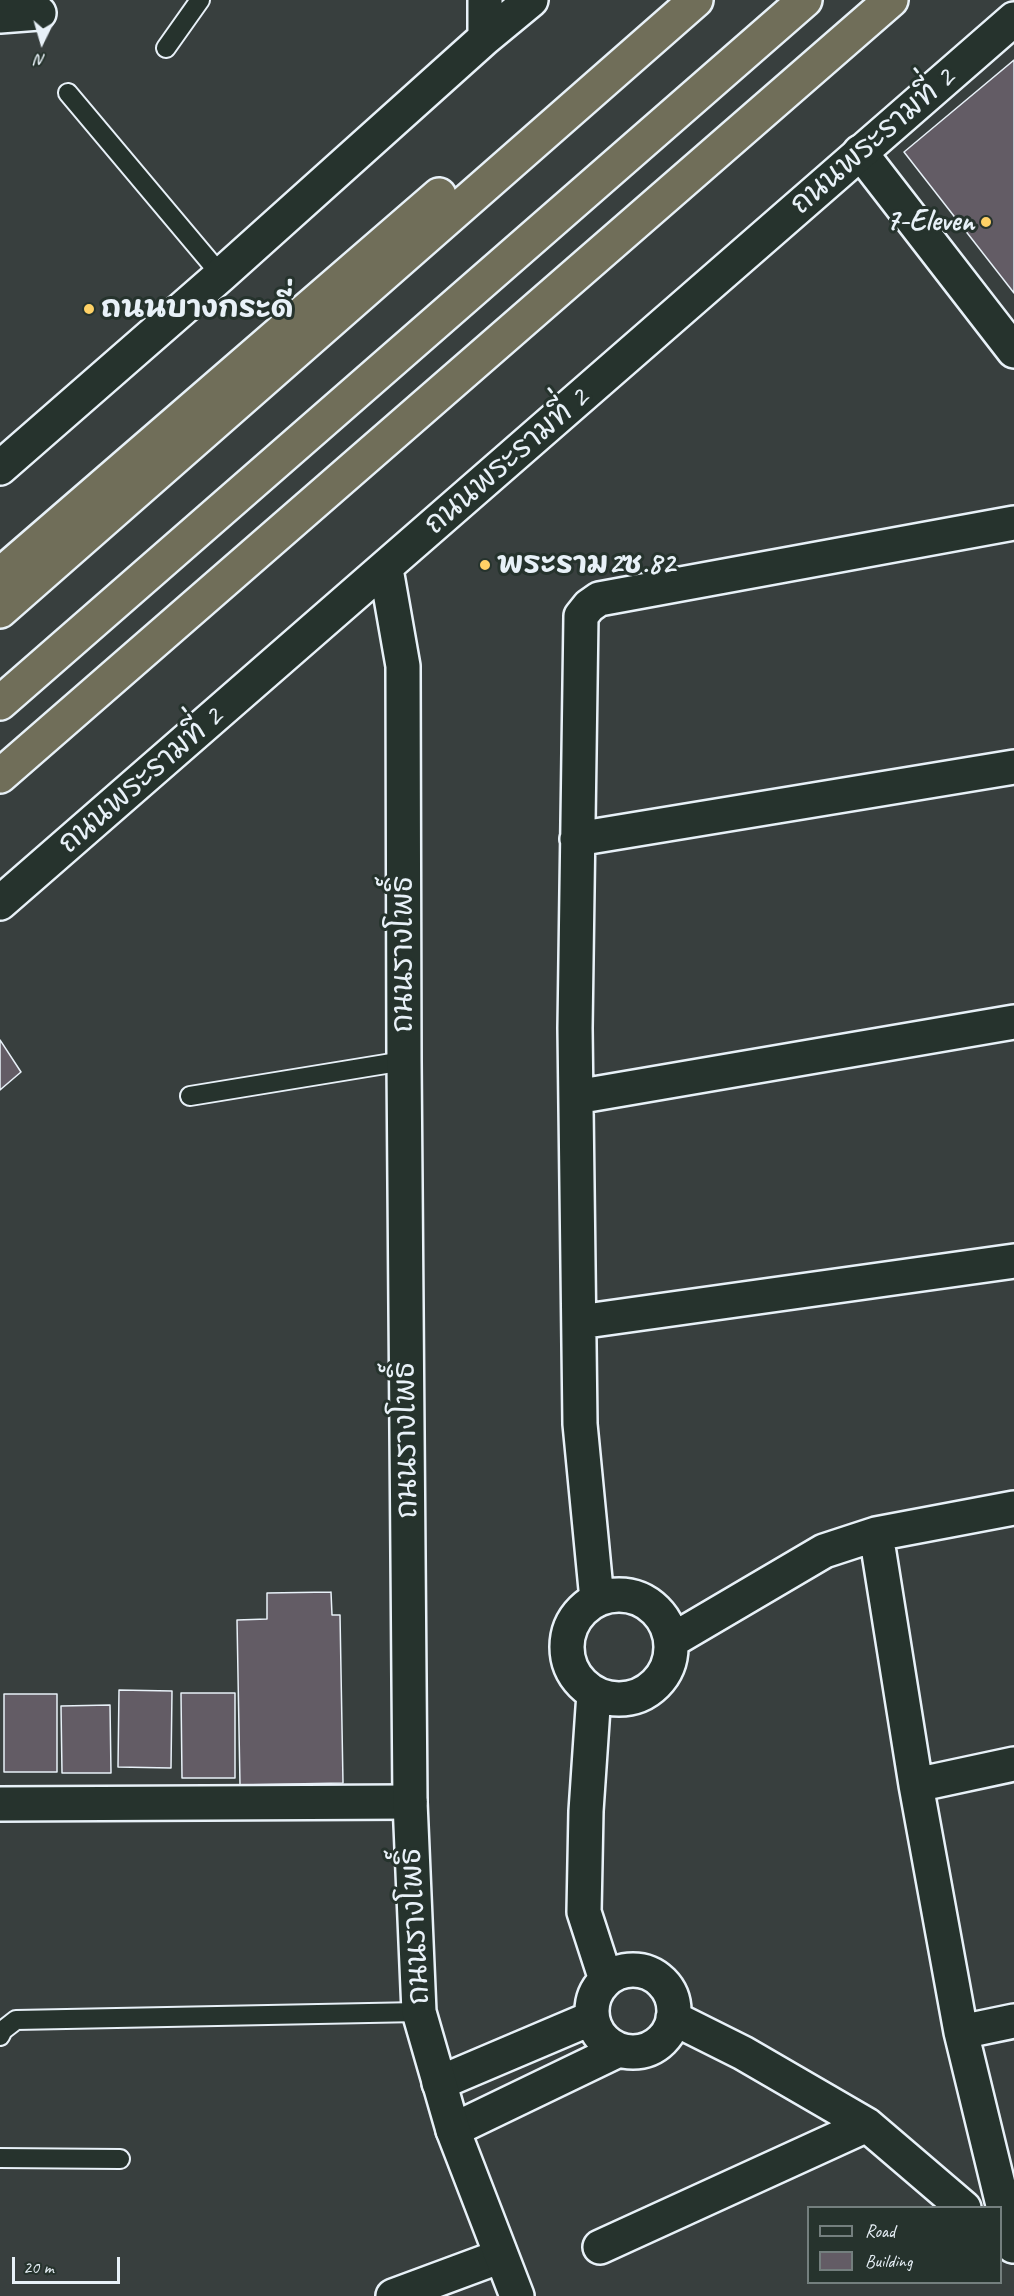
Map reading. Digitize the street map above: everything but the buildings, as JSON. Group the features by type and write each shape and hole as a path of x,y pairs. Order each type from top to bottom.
{"highway":[{"path":"0,575 665,0"},
{"path":"0,611 696,0"},
{"path":"0,703 805,0"},
{"path":"0,776 891,0"}],"street":[{"path":"485,0 485,38"},
{"path":"0,468 221,275 485,38 531,0"},
{"path":"0,16 39,13"},
{"name":"ถนนพระรามที่ 2","path":"0,903 1014,19"},
{"path":"860,152 1014,351"},
{"path":"597,1600 580,1424 576,1096 580,616 588,606 599,599 1014,523"},
{"name":"ถนนรางโพธิ์","path":"386,568 404,666 404,1061 410,1802 419,2012 453,2130 517,2296"},
{"path":"578,840 1014,767"},
{"path":"576,1096 1014,1022"},
{"path":"579,1322 1014,1261"},
{"path":"671,1641 824,1551 876,1534 1014,1508"},
{"path":"876,1534 916,1785 962,2032 1001,2206"},
{"path":"612,1595 629,1596 644,1601 657,1611 667,1625 671,1641 671,1657 665,1672 655,1685 642,1695 626,1699 609,1698 594,1693 581,1683 572,1669 567,1654 568,1638 573,1622 583,1609 597,1600 612,1595"},
{"path":"594,1693 586,1811 584,1912 606,1980"},
{"path":"916,1785 1014,1764"},
{"path":"0,1804 410,1802"},
{"path":"633,1970 646,1973 659,1980 668,1990 673,2004 673,2018 664,2037 647,2050 633,2052 619,2050 606,2042 597,2031 592,2018 592,2004 597,1991 606,1980 618,1973 633,1970"},
{"path":"439,2083 592,2018"},
{"path":"673,2018 743,2053 867,2125 962,2206"},
{"path":"962,2032 1014,2021"},
{"path":"453,2130 619,2050"},
{"path":"600,2247 867,2125"},
{"path":"1002,2212 1009,2243"},
{"path":"393,2296 501,2256"}],"lane":[{"path":"165,48 200,0"},
{"path":"68,93 221,275"},
{"path":"190,1096 404,1061"},
{"path":"0,2036 3,2030 16,2020 419,2012"},
{"path":"0,2158 120,2158"}],"place":[{"name":"7-Eleven","path":"986,222"},
{"name":"ถนนบางกระดี่","path":"89,309"},
{"name":"พระราม2ซ.82","path":"485,565"}]}
